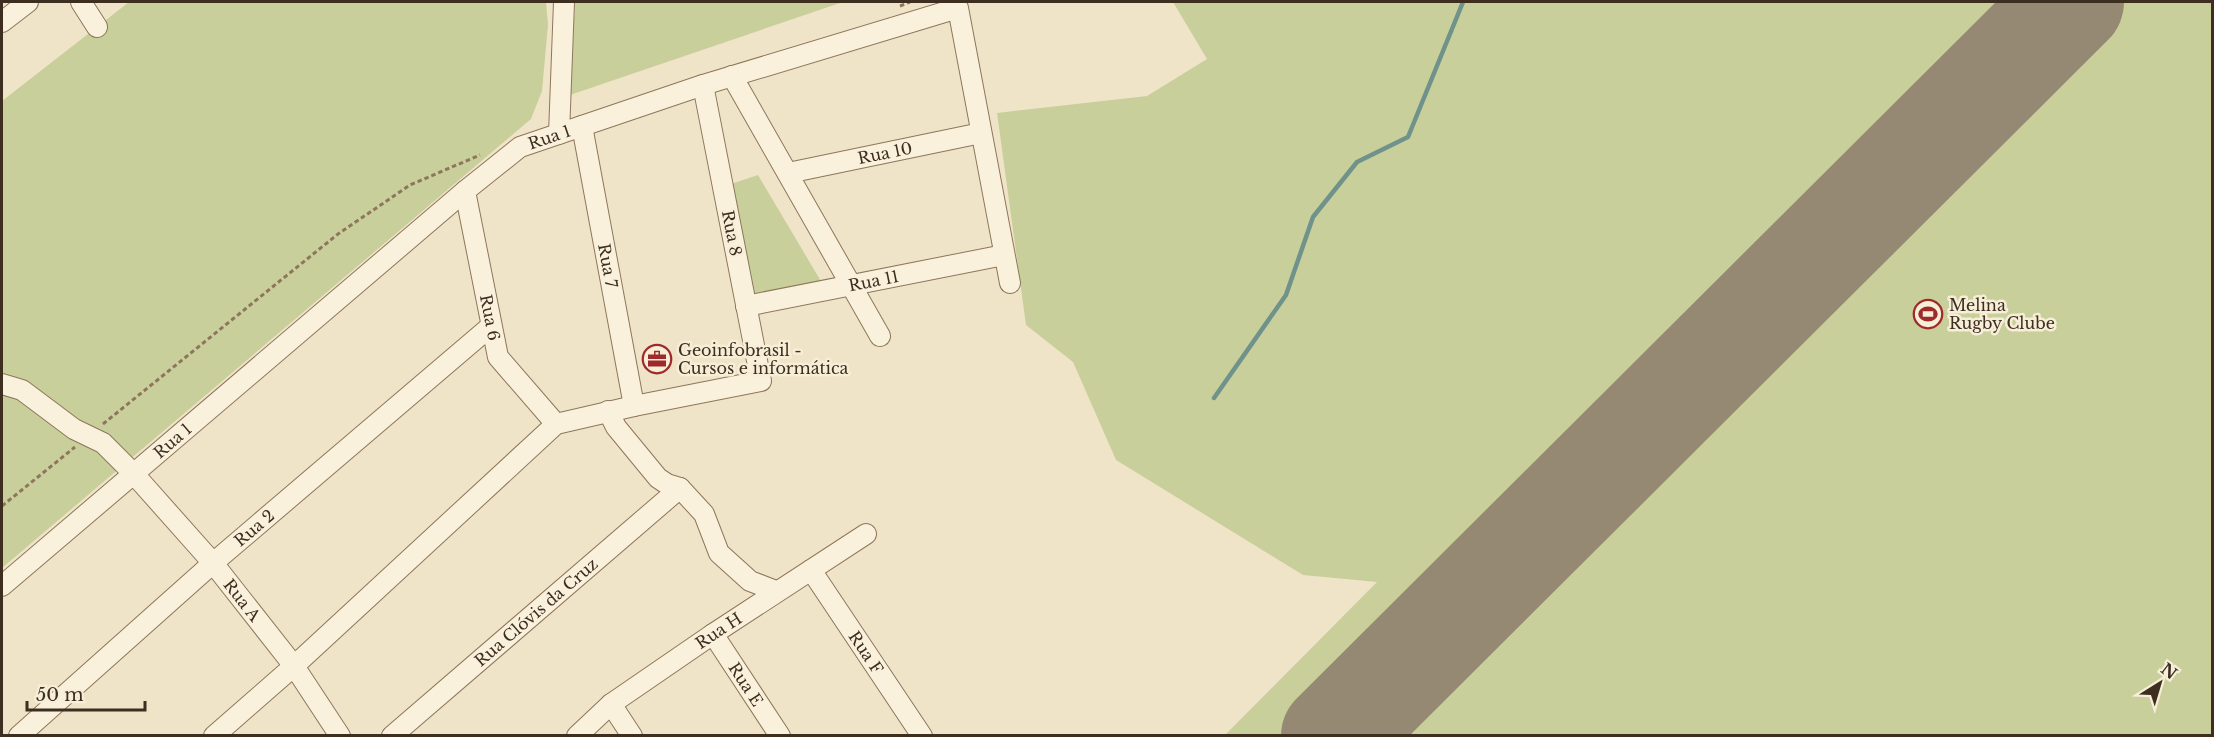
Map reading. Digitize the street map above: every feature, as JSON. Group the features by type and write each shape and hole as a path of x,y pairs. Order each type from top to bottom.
{"street":[{"path":"2,22 28,2"},
{"path":"81,2 97,27"},
{"path":"559,134 564,2"},
{"name":"Rua 1","path":"2,586 465,191 520,147 703,85 958,8 1010,283"},
{"path":"732,76 880,336"},
{"name":"Rua 8","path":"634,406 761,381 703,85"},
{"name":"Rua 7","path":"582,126 634,406"},
{"name":"Rua 10","path":"788,173 981,133"},
{"name":"Rua 6","path":"465,191 498,357 556,424"},
{"name":"Rua 11","path":"746,306 1004,255"},
{"name":"Rua 2","path":"19,735 213,563 491,326"},
{"name":"Rua A","path":"2,384 22,390 74,429 103,443 133,473 213,563 294,666 340,735"},
{"path":"214,735 294,666 556,424 634,406"},
{"path":"608,411 616,427 658,478 680,488 704,514 719,553 750,581 776,591"},
{"name":"Rua Clóvis da Cruz","path":"392,735 680,488"},
{"name":"Rua H","path":"577,735 611,704 776,591 866,534"},
{"name":"Rua F","path":"811,570 922,735"},
{"name":"Rua E","path":"713,634 780,735"},
{"path":"611,704 632,735"}],"green space":[{"path":"129,2 546,2 548,25 542,91 531,119 2,568 2,101"},
{"path":"575,2 843,2 570,95"},
{"path":"1173,2 2212,2 2212,735 1225,735 1377,582 1303,575 1116,460 1073,362 1026,325 997,113 1147,96 1207,59"},
{"path":"758,175 822,283 751,298 728,185"}],"waterway":[{"path":"1214,398 1286,295 1313,217 1357,162 1408,137 1463,2"}],"runway":[{"path":"1334,736 2071,2"}],"place":[{"name":"Melina Rugby Clube","path":"1928,314"},
{"name":"Geoinfobrasil - Cursos e informática","path":"657,359"}]}
